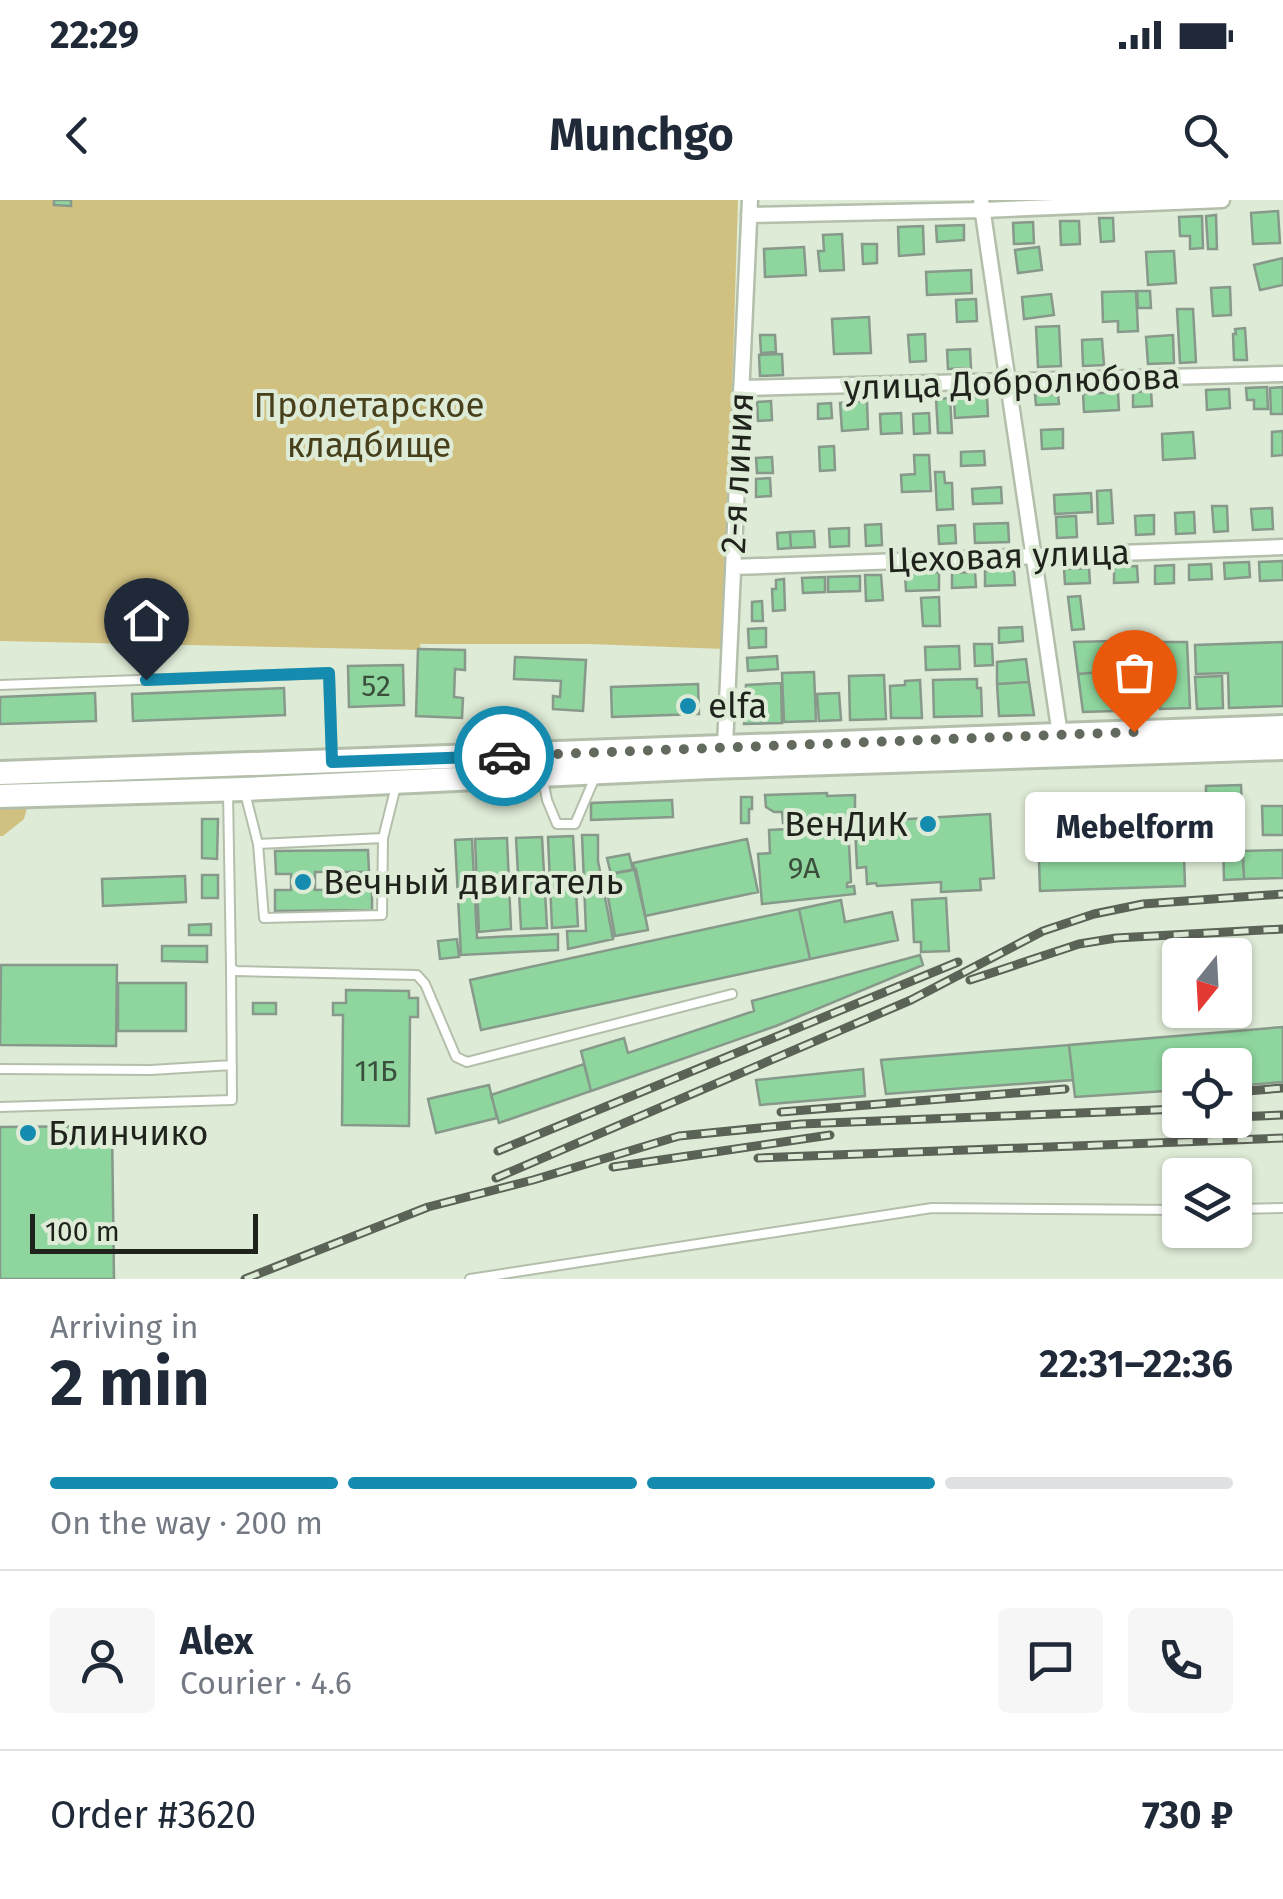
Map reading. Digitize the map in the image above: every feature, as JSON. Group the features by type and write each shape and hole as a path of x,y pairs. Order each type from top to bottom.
{"main road":[{"path":"0,774 1283,727"},
{"path":"0,796 1283,748"}],"street":[{"path":"749,208 1222,200"},
{"path":"982,205 1060,734"},
{"name":"2-я линия","path":"725,746 749,208"},
{"name":"улица Добролюбова","path":"741,388 1283,374"},
{"name":"Цеховая улица","path":"733,566 1283,547"}],"lane":[{"path":"0,685 329,673 332,762"},
{"path":"542,775 557,824 575,824 597,773"},
{"path":"236,789 258,844 264,918 382,916 383,838 398,782"},
{"path":"0,1107 232,1100 236,789"},
{"path":"258,844 383,838"},
{"path":"231,968 236,972 417,975 456,1057 467,1062 732,994"},
{"path":"0,1068 150,1070 232,1065"},
{"path":"470,1279 932,1208 1162,1210"},
{"path":"1252,1209 1283,1208"}],"green space":[{"name":"Пролетарское кладбище","path":"0,200 738,200 724,649 420,644 421,650 0,641"},
{"path":"0,803 19,803 27,808 24,819 3,836 0,836"}],"building":[{"path":"54,200 71,200 71,206 54,205"},
{"path":"1278,211 1280,243 1253,244 1251,213"},
{"path":"1216,215 1217,249 1208,249 1206,216"},
{"path":"1202,216 1203,248 1190,249 1190,236 1180,236 1179,217"},
{"path":"1099,218 1113,218 1114,241 1101,242"},
{"path":"1060,221 1079,221 1080,244 1061,245"},
{"path":"1033,222 1034,243 1014,244 1013,223"},
{"path":"964,225 964,240 937,242 936,226"},
{"path":"923,226 924,254 899,256 898,227"},
{"path":"842,234 844,270 820,271 818,251 824,251 823,235"},
{"path":"862,244 877,244 877,263 863,264"},
{"path":"804,247 806,275 765,277 764,249"},
{"path":"1039,247 1042,270 1018,273 1015,250"},
{"path":"1174,251 1176,283 1148,285 1146,252"},
{"path":"1283,258 1283,285 1260,290 1254,265"},
{"path":"971,270 972,293 927,295 926,272"},
{"path":"1230,287 1231,315 1213,316 1211,288"},
{"path":"1136,291 1138,331 1118,332 1118,321 1103,322 1102,292"},
{"path":"1137,291 1150,291 1151,308 1138,308"},
{"path":"1051,294 1054,315 1024,319 1022,297"},
{"path":"976,299 977,321 957,322 956,300"},
{"path":"1177,309 1193,309 1196,362 1180,363"},
{"path":"869,317 871,353 834,354 832,319"},
{"path":"1059,326 1061,366 1038,367 1036,327"},
{"path":"1245,328 1247,360 1234,360 1233,334 1235,329"},
{"path":"925,334 926,361 910,362 908,335"},
{"path":"760,335 775,335 776,352 761,353"},
{"path":"1173,335 1174,363 1148,364 1146,337"},
{"path":"1102,339 1104,365 1083,366 1082,340"},
{"path":"970,349 971,368 948,369 947,350"},
{"path":"782,354 783,375 760,376 759,355"},
{"path":"1267,387 1268,409 1254,409 1254,400 1247,400 1246,388"},
{"path":"1283,387 1283,414 1271,414 1270,388"},
{"path":"1229,389 1230,408 1207,410 1206,390"},
{"path":"1151,391 1152,406 1133,407 1133,392"},
{"path":"1118,392 1119,410 1084,412 1083,394"},
{"path":"1058,394 1059,404 1036,405 1035,395"},
{"path":"987,396 988,416 955,418 954,398"},
{"path":"950,398 952,433 938,433 936,399"},
{"path":"771,401 772,420 758,421 757,402"},
{"path":"867,401 868,429 842,431 840,403"},
{"path":"831,403 832,418 818,419 818,404"},
{"path":"901,413 902,433 881,434 880,414"},
{"path":"929,413 930,433 914,434 913,414"},
{"path":"1063,429 1063,448 1042,449 1041,430"},
{"path":"1283,431 1283,455 1272,456 1272,432"},
{"path":"1193,432 1195,458 1163,460 1162,434"},
{"path":"834,446 835,470 820,471 819,447"},
{"path":"984,451 985,465 961,466 961,452"},
{"path":"914,455 929,455 931,491 902,492 901,475 915,474"},
{"path":"772,457 773,473 757,473 756,458"},
{"path":"935,472 944,472 945,483 952,483 953,509 937,510"},
{"path":"770,478 771,496 756,497 756,479"},
{"path":"1001,487 1002,503 973,504 972,489"},
{"path":"1111,490 1113,523 1098,524 1097,491"},
{"path":"1091,493 1092,512 1055,514 1054,495"},
{"path":"1212,506 1227,506 1228,531 1214,532"},
{"path":"1272,508 1273,529 1253,530 1251,509"},
{"path":"1194,512 1195,533 1176,534 1175,513"},
{"path":"1154,515 1154,534 1136,535 1135,516"},
{"path":"1076,516 1077,537 1057,538 1056,517"},
{"path":"1008,523 1009,542 975,543 974,524"},
{"path":"881,524 882,545 866,546 865,525"},
{"path":"955,525 956,543 939,544 938,526"},
{"path":"849,528 849,546 830,547 829,529"},
{"path":"814,531 815,547 791,548 790,532"},
{"path":"790,532 791,548 778,549 777,533"},
{"path":"1283,561 1283,580 1260,581 1259,562"},
{"path":"1249,562 1250,577 1225,579 1224,563"},
{"path":"1211,564 1212,579 1189,580 1189,565"},
{"path":"1174,565 1174,583 1155,584 1155,566"},
{"path":"1137,566 1138,582 1114,583 1114,567"},
{"path":"1089,568 1090,583 1065,584 1064,569"},
{"path":"1014,570 1015,585 985,586 985,571"},
{"path":"939,572 939,590 906,591 905,574"},
{"path":"975,572 976,587 952,588 952,573"},
{"path":"865,575 881,575 883,600 866,601"},
{"path":"860,576 860,591 828,592 828,577"},
{"path":"825,577 825,592 803,593 802,578"},
{"path":"784,579 785,610 773,611 772,589 776,589 776,580"},
{"path":"1080,596 1084,629 1072,630 1068,597"},
{"path":"939,597 940,626 923,626 921,598"},
{"path":"762,601 763,621 752,621 752,602"},
{"path":"1022,627 1023,641 999,643 999,628"},
{"path":"766,628 766,647 749,648 748,629"},
{"path":"1150,640 1151,663 1121,664 1120,641"},
{"path":"1114,641 1113,671 1078,674 1074,642"},
{"path":"1157,642 1187,642 1190,708 1160,709"},
{"path":"1283,642 1283,706 1229,708 1228,673 1196,674 1195,645"},
{"path":"974,644 992,644 993,665 975,666"},
{"path":"959,646 960,669 926,670 925,647"},
{"path":"418,649 465,650 465,670 455,669 454,697 463,698 462,718 416,716"},
{"path":"777,656 778,669 748,671 747,658"},
{"path":"515,657 586,660 583,711 553,709 553,696 560,697 561,681 514,679"},
{"path":"1026,659 1029,682 997,684 997,662"},
{"path":"403,665 404,705 349,707 348,666"},
{"path":"1113,671 1114,711 1083,712 1078,674"},
{"path":"814,672 816,721 784,722 782,673"},
{"path":"884,675 886,719 850,720 849,676"},
{"path":"1222,676 1223,708 1197,709 1195,677"},
{"path":"977,679 982,716 934,717 933,680"},
{"path":"920,680 922,718 891,718 890,686"},
{"path":"1029,682 1034,715 999,716 997,684"},
{"path":"781,683 782,723 744,724 746,685"},
{"path":"698,684 699,714 612,717 611,687"},
{"path":"1140,686 1141,710 1121,711 1120,687"},
{"path":"284,688 285,715 133,721 132,694"},
{"path":"95,693 96,721 0,724 0,697"},
{"path":"839,693 841,720 819,721 817,694"},
{"path":"1241,785 1244,879 1224,880 1222,799 1206,799 1206,786"},
{"path":"765,795 855,795 855,816 851,821 783,823 782,812 766,807"},
{"path":"741,797 752,797 749,823 741,823"},
{"path":"672,800 673,817 591,820 591,803"},
{"path":"1262,806 1283,806 1283,835 1263,835"},
{"path":"990,814 994,878 980,879 981,890 941,892 941,882 877,886 867,884 866,867 857,868 855,827 862,827 861,822"},
{"path":"202,819 218,819 217,859 202,858"},
{"path":"1183,825 1185,886 1040,891 1038,830"},
{"path":"848,826 851,882 847,887 854,886 855,894 762,904 758,854 770,853 769,830"},
{"path":"582,835 598,835 598,861 613,939 568,949 567,931 586,931"},
{"path":"573,836 578,926 552,928 548,837"},
{"path":"542,837 547,928 521,929 516,838"},
{"path":"507,838 511,929 479,932 475,839"},
{"path":"472,839 477,938 558,934 558,950 461,955 455,840"},
{"path":"747,839 758,892 645,916 633,863"},
{"name":"Вечный двигатель","path":"368,850 369,872 315,872 315,890 372,889 372,910 275,911 275,890 291,890 291,874 276,874 275,851"},
{"path":"1283,850 1283,878 1244,879 1243,851"},
{"path":"629,854 633,870 611,874 607,858"},
{"path":"435,868 445,868 445,886 435,887"},
{"path":"636,869 648,930 615,936 604,875"},
{"path":"202,875 218,875 218,898 202,898"},
{"path":"185,876 186,902 103,906 102,879"},
{"path":"946,898 949,951 921,952 921,942 914,942 912,900"},
{"path":"841,900 845,922 892,912 898,940 810,959 799,909"},
{"path":"799,909 810,959 481,1030 470,980"},
{"path":"211,924 211,935 189,935 189,925"},
{"path":"457,939 459,957 440,959 438,941"},
{"path":"162,946 207,946 207,962 162,961"},
{"path":"920,955 923,965 776,1026 591,1091 581,1051 624,1038 628,1053 754,1011 752,1001"},
{"path":"1,965 117,965 116,1046 0,1045"},
{"path":"118,983 186,983 186,1031 118,1031"},
{"path":"346,990 409,991 409,998 418,998 418,1017 410,1017 409,1126 342,1125 343,1015 333,1015 333,1003 346,1003"},
{"path":"253,1003 276,1003 276,1014 253,1014"},
{"path":"1283,1027 1283,1082 1252,1085 1252,1048 1162,1048 1162,1091 1075,1097 1069,1045"},
{"path":"1069,1045 1073,1080 886,1094 881,1060"},
{"path":"584,1064 591,1091 499,1123 491,1095"},
{"path":"863,1069 865,1096 760,1105 756,1080"},
{"path":"489,1085 497,1118 436,1133 428,1099"},
{"path":"112,1126 114,1279 0,1279 0,1127"}],"railway":[{"path":"496,1178 911,1000 1043,931 1094,914 1143,904 1283,894"},
{"path":"970,980 1079,944 1116,938 1283,929"},
{"path":"498,1151 958,962"},
{"path":"1252,1091 1283,1088"},
{"path":"781,1112 1065,1089"},
{"path":"245,1279 428,1207 679,1136 801,1124 1162,1110"},
{"path":"1252,1116 1283,1115"},
{"path":"613,1167 830,1135"},
{"path":"758,1158 1283,1138"}],"way so far":[{"path":"504,756 1134,732"}],"place":[{"name":"elfa","path":"688,706"},
{"name":"Mebelform","path":"1134,732"},
{"name":"ВенДиК","path":"928,824"},
{"name":"Вечный двигатель","path":"303,882"},
{"name":"Блинчико","path":"28,1133"}],"route":[{"path":"146,680 329,673 332,762 504,756"}]}
